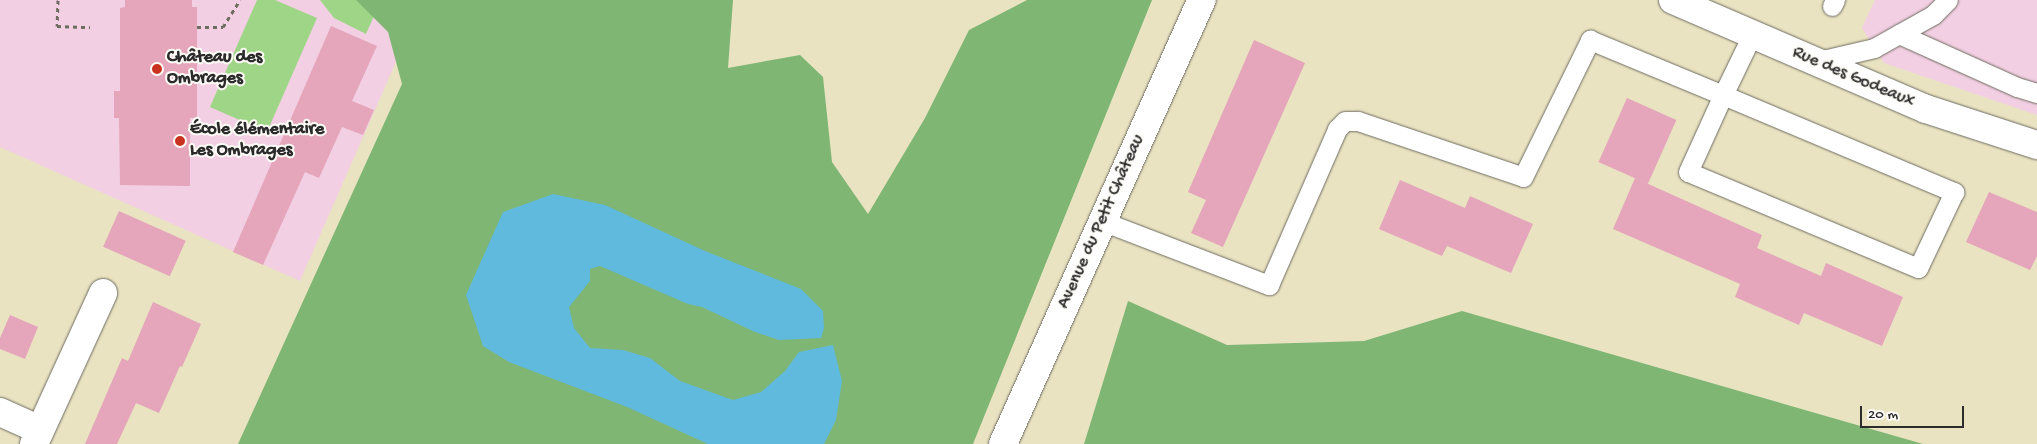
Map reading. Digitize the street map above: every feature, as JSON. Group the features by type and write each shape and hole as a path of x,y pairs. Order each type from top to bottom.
{"street":[{"name":"Avenue du Petit Château","path":"1003,444 1202,0"},
{"name":"Rue des Godeaux","path":"1673,0 1813,62 1926,109 2037,145"},
{"path":"0,412 37,437 103,292"}],"lane":[{"path":"1813,62 1874,48 1933,15 1948,0"},
{"path":"1899,34 2017,87 2037,93"},
{"path":"1102,221 1269,285 1337,129 1345,121 1358,121 1523,177 1590,40 1723,95 1954,192 1918,268 1688,172 1723,95 1752,35"}],"path":[{"path":"58,0 57,26 90,27"},
{"path":"197,27 223,27 240,0"}],"shaded area":[{"name":"École élémentaire Les Ombrages","path":"0,0 423,0 300,281 0,147"},
{"path":"1875,0 2037,0 2037,115 1884,63 1862,28"}],"green space":[{"path":"257,0 275,0 317,18 267,132 210,107"},
{"path":"320,0 381,0 366,34 334,18"},
{"path":"356,0 733,0 728,68 800,55 823,77 832,162 868,214 925,118 969,30 1027,0 1152,0 973,444 238,444 402,84 388,32"},
{"path":"1128,301 1227,345 1364,341 1462,311 1923,444 1084,444"}],"water":[{"path":"553,194 605,205 705,251 801,289 823,311 824,328 821,338 779,340 755,332 702,307 688,304 600,266 590,269 590,281 569,307 574,328 590,348 623,350 650,358 680,381 733,400 761,392 785,371 799,352 833,345 842,381 836,420 824,444 708,444 627,407 509,362 483,346 466,295 503,212"}],"building":[{"name":"Château des Ombrages","path":"125,0 192,0 192,7 197,7 197,118 190,118 190,186 120,185 119,118 114,118 114,91 120,91 120,8 125,7"},
{"path":"331,26 377,46 352,101 374,110 363,135 342,127 319,178 305,172 263,265 233,252"},
{"path":"1254,40 1305,63 1223,247 1191,233 1206,200 1188,192"},
{"path":"1627,98 1676,120 1648,184 1599,162"},
{"path":"1635,178 1762,235 1757,248 1821,276 1826,263 1903,297 1882,346 1804,313 1799,325 1735,297 1740,284 1613,229"},
{"path":"1400,180 1465,208 1470,196 1533,224 1511,273 1447,246 1442,256 1379,229"},
{"path":"1989,192 2037,212 2037,256 2030,270 1966,242"},
{"path":"119,211 186,241 170,276 103,247"},
{"path":"153,302 201,324 182,367 180,366 159,413 136,403 117,444 85,444 122,358 128,361"},
{"path":"10,315 38,327 25,359 0,349 0,338"}],"place":[{"name":"Château des Ombrages","path":"157,69"},
{"name":"École élémentaire Les Ombrages","path":"180,141"}]}
